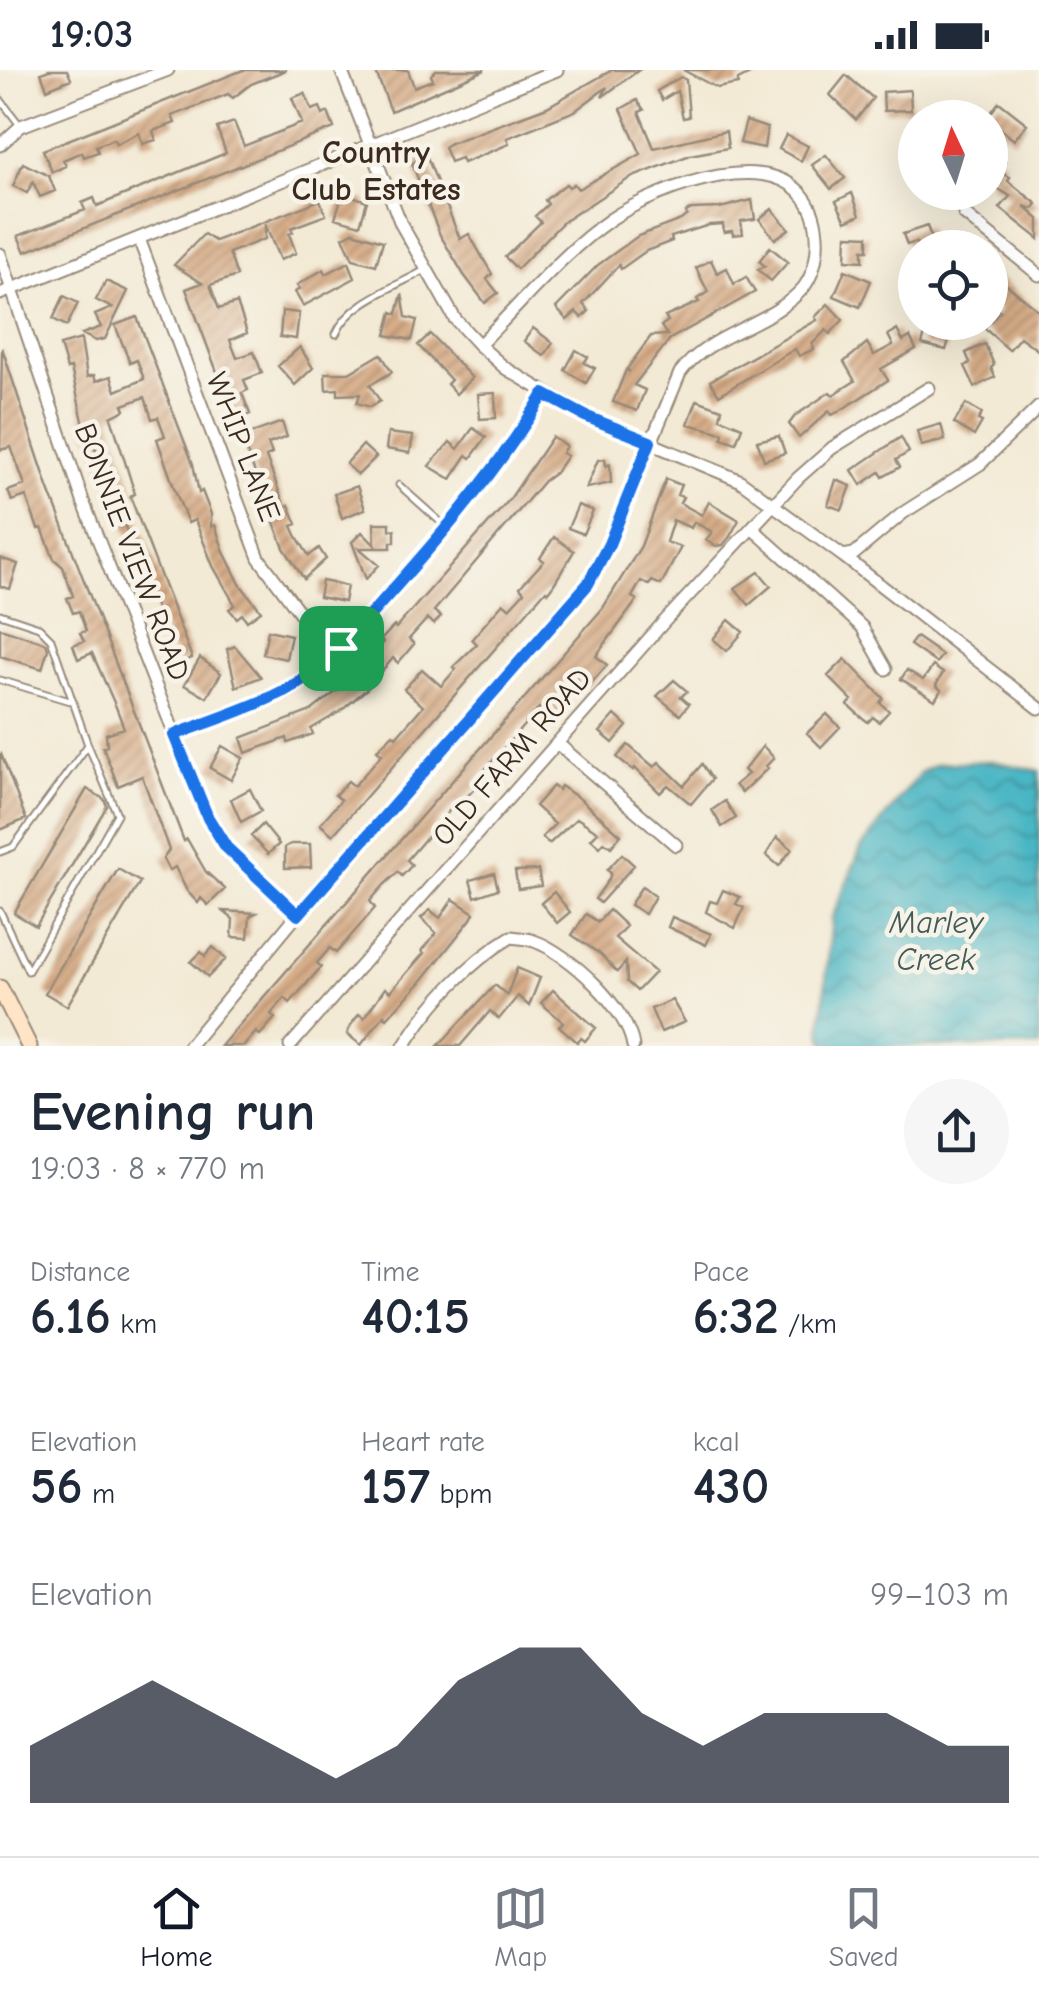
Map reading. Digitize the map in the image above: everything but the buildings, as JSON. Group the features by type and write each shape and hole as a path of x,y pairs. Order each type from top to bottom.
{"main road":[{"path":"0,988 29,1046"}],"street":[{"path":"0,146 21,126 168,70"},
{"path":"341,70 401,224 455,319 478,345 544,394 585,416 739,480 1039,708"},
{"path":"6,292 557,70"},
{"path":"189,1046 298,915 588,584 609,544 680,372 692,356 804,286 812,271 818,229 810,205 774,176 742,171 668,190 613,218 588,237 478,345"},
{"path":"964,214 1039,276"},
{"name":"WHIP LANE","path":"139,239 259,558 303,617 341,648"},
{"name":"BONNIE VIEW ROAD","path":"0,254 6,292 83,501 208,818 226,847 298,915"},
{"name":"OLD FARM ROAD","path":"290,1046 663,622 798,478 832,448 929,388"},
{"path":"174,735 304,682 341,648 513,446 544,394"},
{"path":"843,556 854,554 903,513 1011,442 1039,408"},
{"path":"754,529 862,628 886,669"},
{"path":"558,744 676,845"},
{"path":"404,1046 417,1025 480,956 511,937 533,940 559,954 607,998 625,1021 633,1046"}],"lane":[{"path":"0,98 21,126"},
{"path":"336,334 355,310 424,270"},
{"path":"399,485 446,528"},
{"path":"0,614 39,626 51,639 117,814 28,971 0,911"},
{"path":"0,680 73,702"},
{"path":"0,852 13,848 88,744"}],"water":[{"name":"Marley Creek","path":"991,761 1039,771 1039,1046 826,1046 821,1032 832,918 861,848 920,773 937,764"}],"district":[{"name":"Country Club Estates","path":"376,170"}],"route":[{"path":"544,394 585,416 650,442 609,544 588,584 298,915 226,847 208,818 174,735 304,682 341,648 476,495 513,446 544,394"}]}
